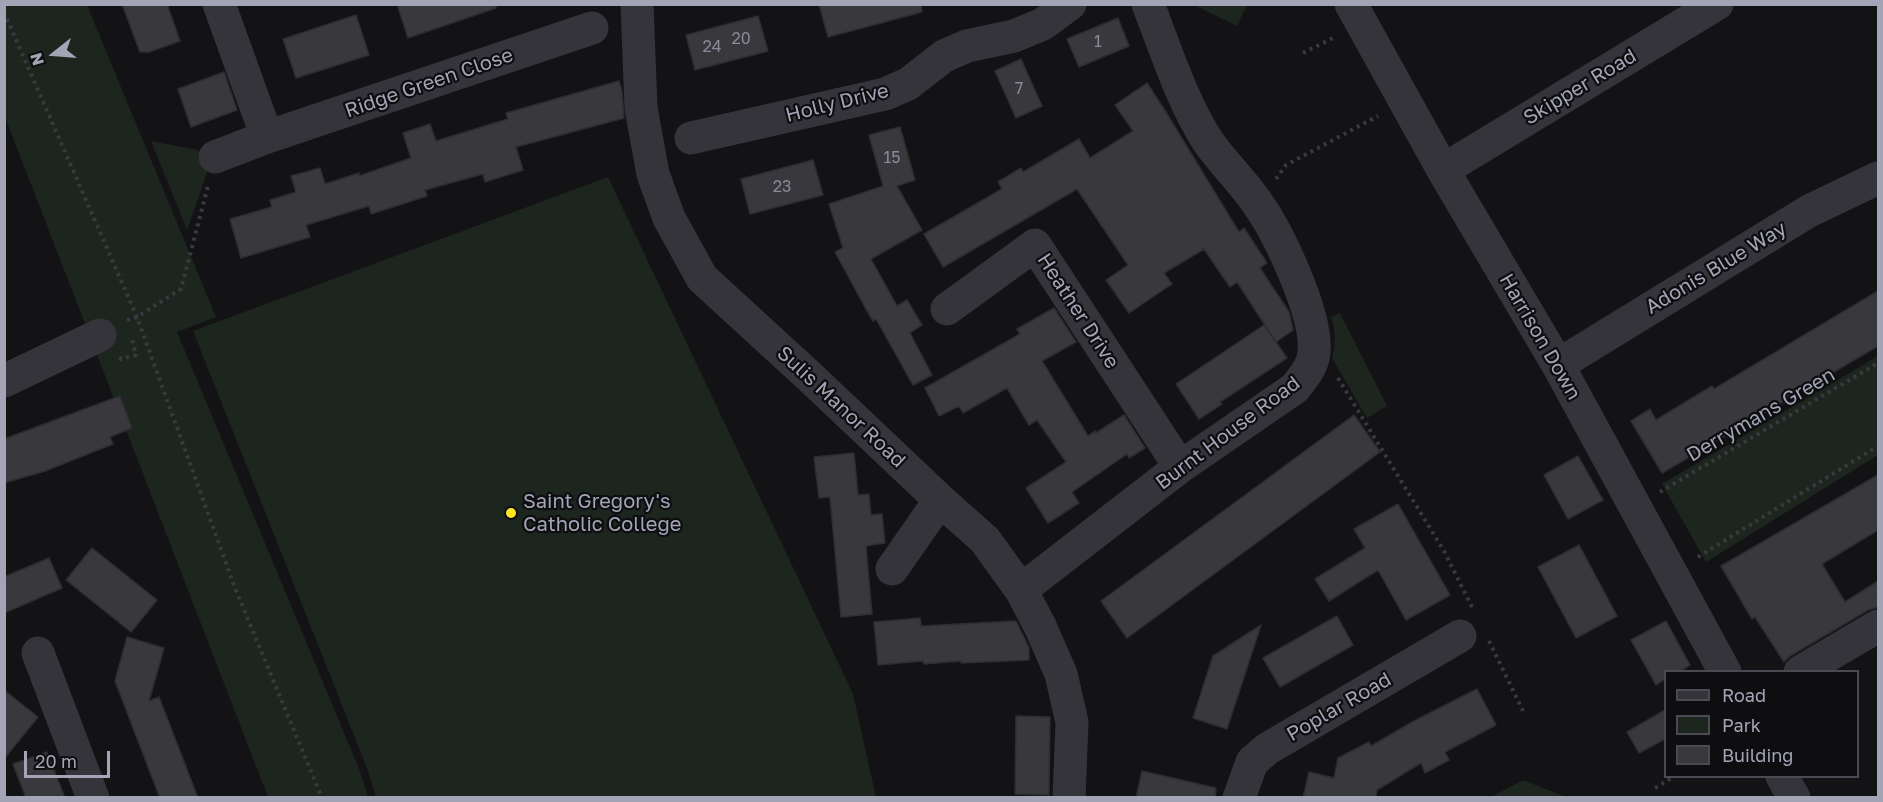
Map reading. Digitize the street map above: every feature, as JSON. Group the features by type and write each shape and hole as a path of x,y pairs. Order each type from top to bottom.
{"street":[{"path":"219,4 267,137"},
{"name":"Sulis Manor Road","path":"637,4 641,108 653,174 669,218 702,278 986,540 1021,590 1040,626 1064,684 1072,722 1070,798"},
{"name":"Holly Drive","path":"692,138 885,94 908,84 945,56 967,46 1014,36 1043,24 1070,4"},
{"path":"1148,4 1192,111 1209,142 1259,205 1284,250 1309,314 1314,336 1314,354"},
{"name":"Harrison Down","path":"1351,4 1443,170 1558,365 1724,670"},
{"name":"Skipper Road","path":"1443,170 1717,4"},
{"name":"Ridge Green Close","path":"215,157 267,137 592,28"},
{"name":"Adonis Blue Way","path":"1558,365 1809,211 1878,178"},
{"name":"Heather Drive","path":"947,309 1035,245 1180,467"},
{"path":"4,381 113,327"},
{"name":"Burnt House Road","path":"1021,590 1180,467 1295,388 1308,371 1314,354"},
{"path":"892,569 940,500"},
{"path":"1803,670 1878,626"},
{"name":"Poplar Road","path":"1239,798 1252,762 1267,749 1470,629"},
{"path":"38,654 93,798"},
{"path":"1783,778 1794,798"}],"path":[{"path":"4,12 137,317 235,588 322,798"},
{"path":"1259,205 1286,165 1406,101"},
{"path":"113,327 137,317 181,289 215,157"},
{"path":"1314,354 1336,376 1444,551 1470,629 1523,711"},
{"name":"Derrymans Green","path":"1659,492 1878,363"},
{"path":"1697,557 1878,446"},
{"path":"1655,788 1673,778"}],"green space":[{"path":"5,5 87,5 216,317 177,332 360,771 368,797 268,797 5,117"},
{"path":"1194,5 1247,5 1237,26"},
{"path":"151,141 198,150 207,173 187,230"},
{"name":"Saint Gregory's Catholic College","path":"608,177 853,694 876,797 376,797 367,768 193,331"},
{"path":"1340,313 1387,406 1367,418 1332,358 1335,337 1331,317"},
{"path":"1878,356 1878,455 1706,562 1662,484"},
{"path":"1523,780 1566,797 1491,797"}],"building":[{"path":"122,4 167,4 180,41 149,52 140,52"},
{"path":"397,4 496,4 496,8 408,38"},
{"path":"819,4 921,4 922,12 828,37"},
{"path":"356,15 369,55 296,78 283,39"},
{"path":"758,16 768,51 695,70 686,35"},
{"path":"1118,18 1129,46 1079,67 1067,39"},
{"path":"1021,59 1042,106 1016,118 995,71"},
{"path":"224,72 237,110 191,127 178,89"},
{"path":"619,81 624,118 516,147 523,170 485,182 483,174 425,190 427,196 371,214 369,206 306,225 310,237 241,258 230,219 272,207 270,200 296,192 291,176 320,168 325,184 359,173 359,176 411,158 403,133 430,124 436,141 508,119 506,113"},
{"path":"1147,83 1239,232 1244,228 1267,263 1260,268 1289,312 1293,330 1276,342 1237,282 1230,287 1204,249 1164,273 1172,284 1129,313 1106,280 1128,265 1077,189 943,267 924,234 1002,189 998,182 1021,168 1023,172 1079,139 1090,158 1133,131 1115,105"},
{"path":"900,127 915,180 897,186 922,230 871,259 897,306 907,300 922,325 910,333 932,375 913,385 876,319 873,321 867,311 835,252 843,248 829,204 883,186 869,135"},
{"path":"813,160 823,195 750,214 741,179"},
{"path":"1878,291 1878,346 1662,473 1631,421 1650,409 1656,420 1712,386 1714,389"},
{"path":"1054,308 1076,342 1042,361 1088,436 1124,415 1145,448 1129,458 1127,454 1072,492 1079,503 1048,523 1026,488 1066,462 1037,420 1029,425 1007,388 963,413 959,406 939,416 925,388 1020,334 1017,329"},
{"path":"1264,325 1287,358 1220,402 1222,404 1199,419 1176,384"},
{"path":"120,396 132,428 110,437 113,444 45,471 4,483 4,439"},
{"path":"1354,415 1380,452 1127,638 1101,601"},
{"path":"854,453 858,495 869,494 871,515 882,514 885,543 866,546 872,614 841,617 830,497 819,498 814,457"},
{"path":"1578,456 1603,500 1568,519 1544,475"},
{"path":"1878,475 1878,530 1822,564 1845,602 1878,581 1878,607 1868,610 1790,656 1784,662 1755,617 1752,619 1721,566"},
{"path":"1398,504 1450,595 1406,620 1378,570 1329,601 1315,579 1365,548 1354,529"},
{"path":"1579,545 1617,616 1576,638 1538,567"},
{"path":"92,548 157,600 131,632 66,580"},
{"path":"49,558 62,588 4,613 4,577"},
{"path":"1337,616 1353,645 1280,687 1263,658"},
{"path":"920,618 921,626 1016,621 1029,648 1029,660 924,664 923,661 878,665 874,622"},
{"path":"1666,621 1690,665 1682,670 1664,670 1664,680 1656,685 1631,640"},
{"path":"1261,625 1227,729 1193,718 1213,656"},
{"path":"127,637 164,648 149,701 159,697 198,798 160,798 115,681"},
{"path":"1477,689 1496,725 1445,752 1449,760 1425,773 1421,763 1377,790 1376,798 1303,798 1309,772 1334,778 1338,758 1369,742 1371,746"},
{"path":"4,690 38,717 4,759"},
{"path":"1664,711 1664,740 1639,753 1627,732"},
{"path":"1016,716 1050,717 1049,795 1015,794"},
{"path":"47,752 65,798 26,798 13,764"},
{"path":"1142,771 1216,788 1215,798 1136,798"}],"place":[{"name":"Saint Gregory's Catholic College","path":"511,513"}]}
